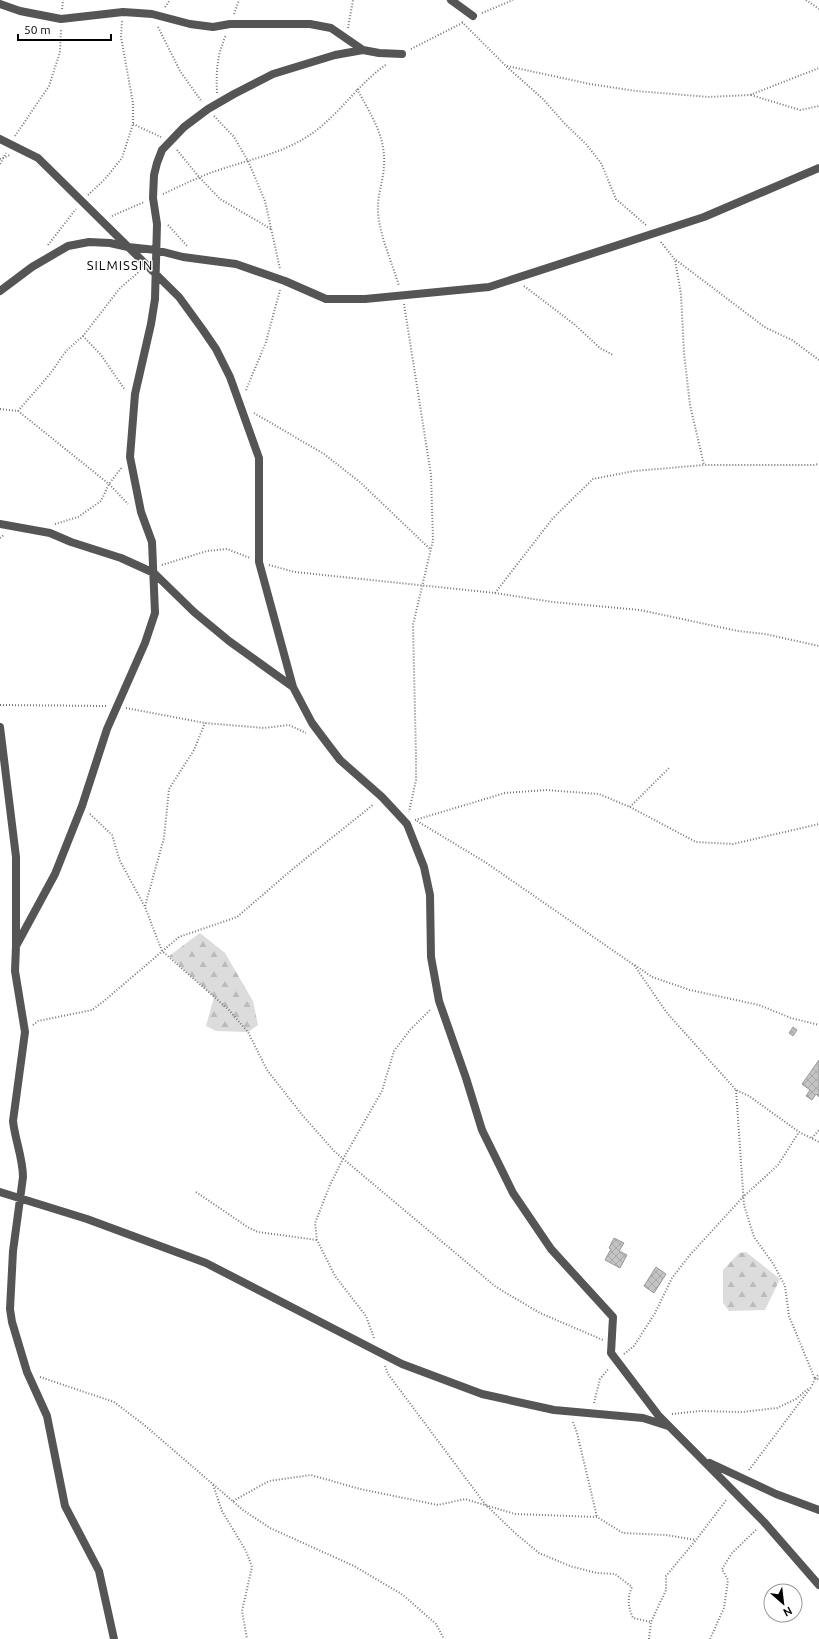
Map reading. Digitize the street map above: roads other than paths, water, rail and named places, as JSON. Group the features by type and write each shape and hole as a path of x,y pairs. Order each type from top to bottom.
{"street":[{"path":"451,0 473,16"},
{"path":"0,4 20,11 61,19 123,12 152,14 190,24 214,27 230,24 310,24 331,28 363,50"},
{"path":"16,946 55,874 82,806 107,729 151,628 154,613 154,570 152,542 143,518 130,457 135,399 155,299 156,212 153,198 154,175 162,150 184,127 208,109 273,74 335,55 363,50 379,53 402,54"},
{"path":"0,139 38,158 147,266 155,276 178,297 208,336 216,350 230,377 259,458 259,562 293,687 312,723 340,760 382,796 407,824 424,867 430,895 431,958 439,1001 464,1071 482,1130 513,1193 551,1249 613,1317 611,1354 617,1359 658,1415 764,1522 819,1586"},
{"path":"0,291 32,267 68,246 90,242 110,243 128,247 156,250 183,257 203,258 236,264 283,280 326,299 365,299 489,287 704,217 819,168"},
{"path":"0,524 50,533 71,542 154,570 194,612 229,641 293,687"},
{"path":"0,727 16,857 15,971 25,1032 13,1121 14,1134 23,1166 23,1177 19,1197 13,1251 10,1309 14,1332 27,1372 47,1416 65,1506 99,1571 114,1639"},
{"path":"0,1192 87,1219 206,1263 402,1364 482,1394 554,1410 644,1418 670,1427"},
{"path":"702,1460 776,1494 819,1510"}],"district":[{"name":"SILMISSIN","path":"120,265"}]}
